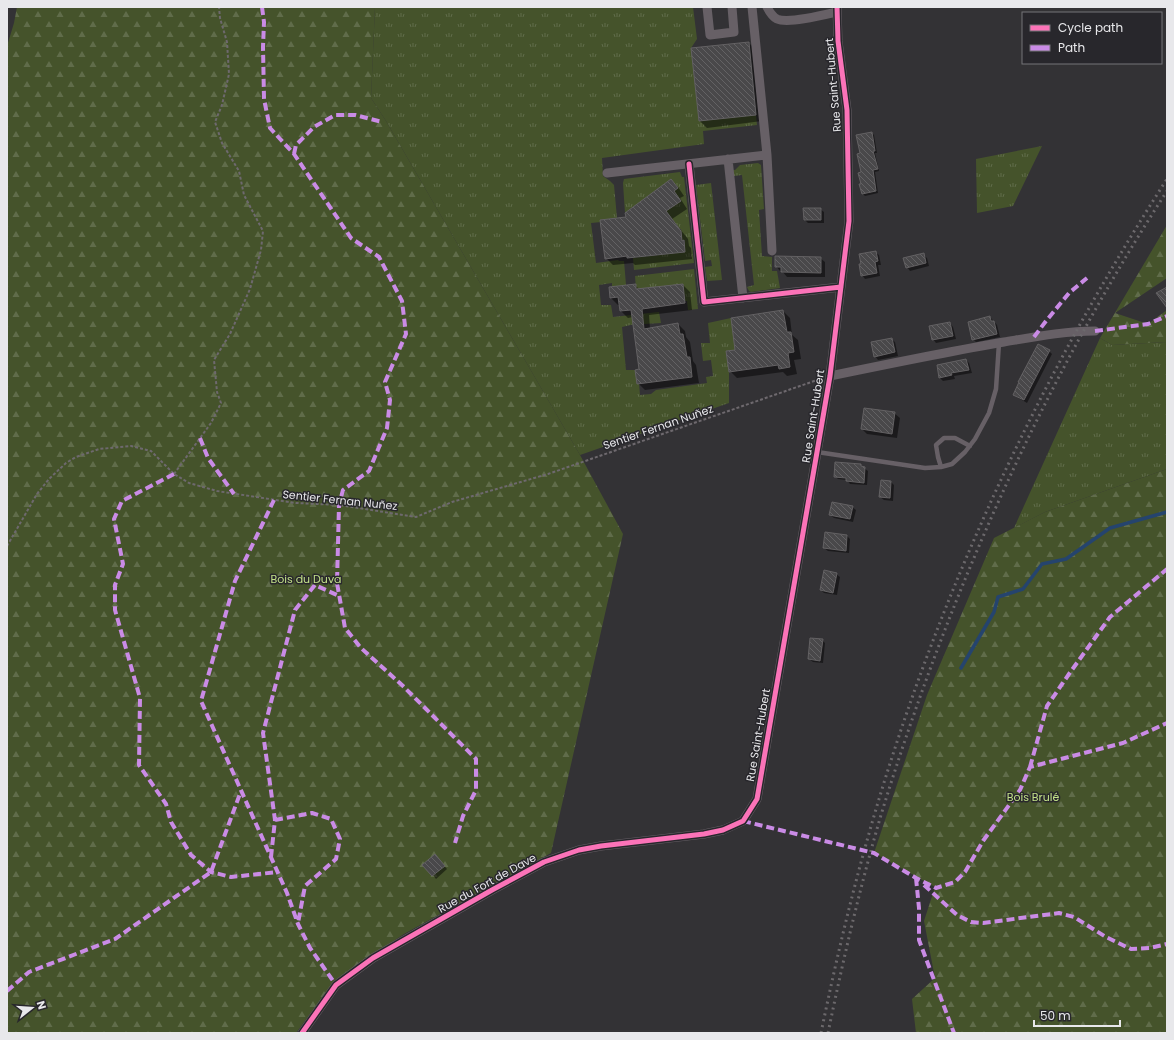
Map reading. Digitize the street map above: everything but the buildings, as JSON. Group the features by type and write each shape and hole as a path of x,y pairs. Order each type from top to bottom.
{"street":[{"path":"707,7 710,35 734,32 732,7"},
{"path":"752,7 767,155 772,251"},
{"path":"767,7 768,11 776,19 788,21 837,10"},
{"name":"Rue Saint-Hubert","path":"743,821 757,799 830,376 849,221 847,110 838,41 837,10"},
{"path":"607,173 767,155"},
{"path":"728,159 743,298"},
{"path":"689,164 704,302 841,287"},
{"name":"Rue Saint-Hubert","path":"830,376 999,343 1061,333 1095,331"},
{"name":"Rue du Fort de Dave","path":"302,1033 336,985 373,958 544,862 579,850 601,846 704,834 724,830 743,821"}],"lane":[{"path":"817,452 925,468 941,467 952,464 976,439 989,413 996,389 999,343"},
{"path":"941,467 936,445 944,438 955,438 970,446"}],"path":[{"path":"174,474 210,423 221,402 217,392 214,360 230,334 250,289 261,250 263,231 244,195 239,171 222,143 215,122 222,105 229,74 227,42 220,18 219,7"}],"green space":[{"name":"Bois du Duva","path":"17,7 375,7 371,98 386,121 580,455 623,534 551,853 404,934 335,980 296,1033 7,1033 7,46"},
{"path":"375,7 693,7 697,39 691,48 699,121 756,115 757,125 703,131 704,144 602,158 603,176 614,185 617,218 600,220 601,222 591,223 596,263 618,260 624,261 626,285 612,287 612,283 599,285 601,305 611,305 613,317 659,312 661,323 644,324 643,322 622,327 626,370 635,370 637,383 639,383 640,395 651,394 656,390 707,383 706,377 713,376 711,360 703,361 701,343 710,343 708,323 731,318 735,350 726,351 729,372 729,403 580,455 386,121 371,98"},
{"path":"1042,146 1013,206 977,213 976,159"},
{"path":"758,163 761,165 764,209 759,210 762,256 772,257 772,271 777,271 780,288 751,292 747,287 754,285 742,175 734,176 733,170 740,165"},
{"path":"680,172 682,177 684,177 694,263 634,270 633,258 685,252 685,240 682,241 681,229 666,211 681,201 674,191 678,188 671,179 625,213 624,179"},
{"path":"711,183 722,280 707,281 705,267 712,266 711,260 705,261 696,185"},
{"path":"1167,225 1167,278 1115,313 1148,324 1167,310 1167,342 1112,345 1100,338"},
{"path":"694,269 698,309 688,310 687,301 685,301 683,284 636,289 635,276"},
{"path":"1100,338 1112,345 1167,342 1167,469 1045,512 1014,528"},
{"name":"Bois Brulé","path":"1167,469 1167,1033 916,1033 912,999 935,978 924,921 935,887 874,853 927,695 994,538 1045,512"}],"waterway":[{"path":"961,668 994,612 998,597 1023,589 1042,564 1066,559 1110,528 1167,512"}],"railway":[{"path":"821,1033 845,924 874,816 900,733 929,650 962,568 1036,407 1077,329 1121,253 1167,179"},
{"path":"828,1033 852,924 881,815 907,733 936,652 968,572 1002,493 1039,416 1079,339 1122,264 1167,191"}],"marked path":[{"path":"262,7 264,22 264,99 270,128 294,154 351,238 379,257 402,301 406,334 385,382 390,400 387,428 369,471 343,490 339,505 337,583 345,628 361,648 403,686 476,759 476,790 463,816 455,843"},
{"path":"294,154 296,145 314,127 335,115 355,115 382,122"},
{"path":"1034,337 1069,293 1087,278"},
{"path":"1095,331 1148,324 1167,316"},
{"path":"200,438 208,458 234,494"},
{"path":"174,474 122,501 114,519 123,564 115,585 115,610 140,698 139,765 166,804 171,822 191,855 211,872 231,877 278,872"},
{"path":"274,500 235,581 201,701 287,893 298,924 310,948 336,985"},
{"path":"1030,767 1047,706 1069,674 1110,617 1167,569"},
{"path":"271,857 275,820 263,733 295,610 315,585 339,596"},
{"path":"743,821 874,853 936,888 955,882 965,872 983,841 1020,790 1030,767 1123,743 1167,723"},
{"path":"7,991 29,972 115,939 211,872 241,791"},
{"path":"275,820 312,813 331,819 340,839 336,859 305,886 298,923"},
{"path":"916,878 919,908 919,940 954,1033"},
{"path":"924,885 957,915 971,922 983,923 1059,913 1074,917 1106,937 1131,949 1150,948 1167,944"}],"cycle path":[{"path":"302,1033 336,985 373,958 544,862 579,850 601,846 704,834 723,830 743,821 757,799 830,376 849,221 847,110 838,41 837,7"},
{"path":"689,164 704,302 841,287"}]}
